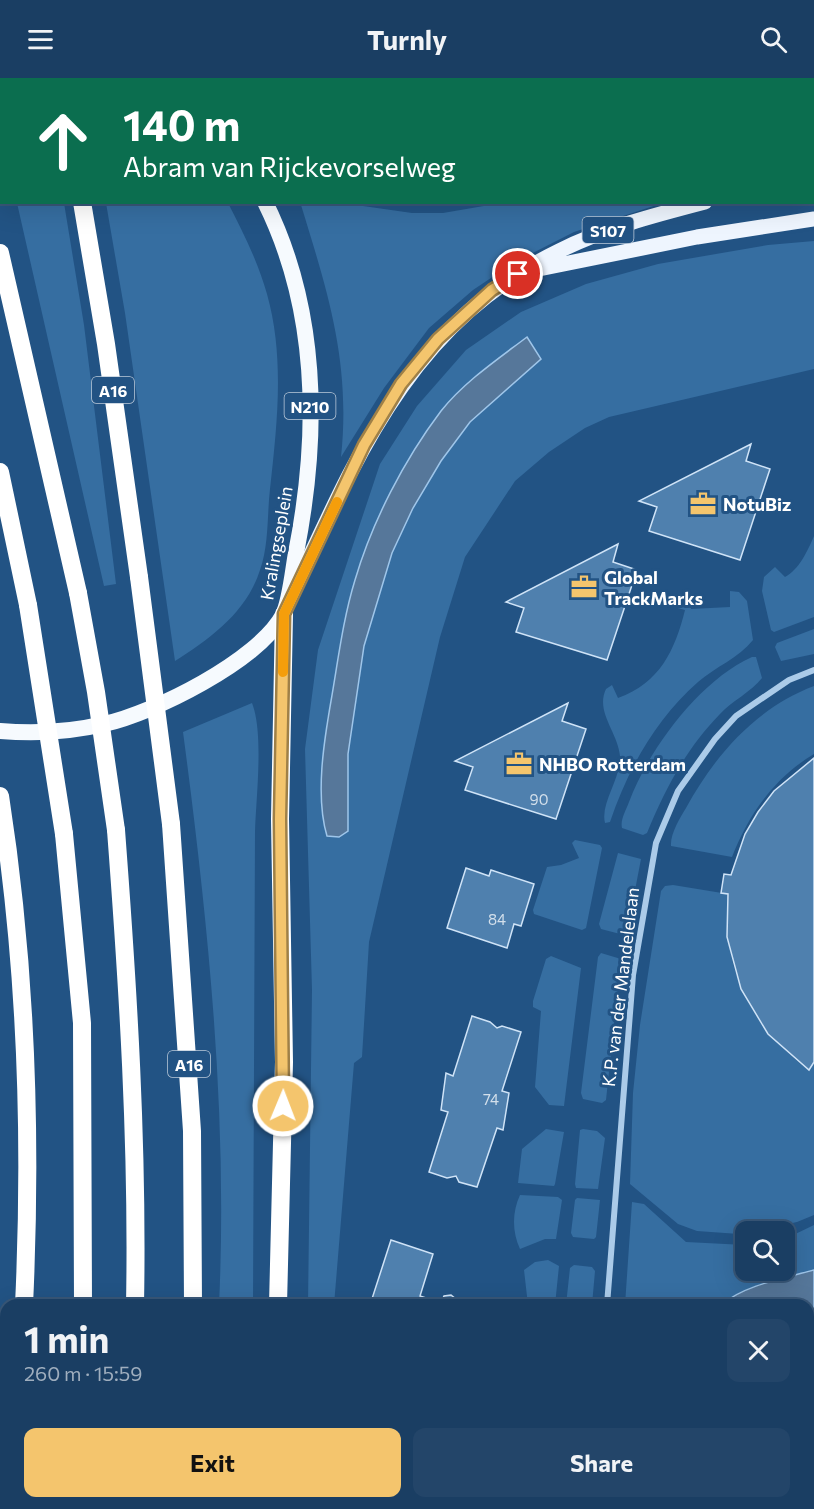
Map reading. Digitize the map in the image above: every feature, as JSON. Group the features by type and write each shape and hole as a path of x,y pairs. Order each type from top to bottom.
{"highway":[{"name":"A16","path":"82,204 106,344 171,824 192,1131 193,1299"},
{"name":"Kralingseplein","path":"0,731 72,730 134,715 174,698 242,657 284,614 305,497 311,381 304,316 294,276 281,234 266,204"},
{"path":"0,253 78,593 96,692 116,830 136,1159 135,1299"},
{"path":"0,472 28,605 64,834 82,1023 84,1299"},
{"path":"278,1299 284,1062 280,819 284,614"},
{"path":"0,796 7,839 24,1030 26,1180 24,1299"}],"main road":[{"name":"S107","path":"284,614 364,445 401,384 438,339 492,290 558,251 613,228 698,204"},
{"path":"518,274 697,237 814,219"}],"street":[{"name":"K.P. van der Mandelelaan","path":"607,1299 633,975 656,843 678,791 715,740 736,716 782,685 814,670"}],"shaded area":[{"path":"17,204 64,204 84,325 116,584 104,586"},
{"path":"106,204 229,204 259,270 273,318 276,342 278,392 265,550 254,585 237,611 214,634 175,661 125,313"},
{"path":"349,204 412,213 443,213 495,204 660,204 574,232 515,262 473,290 429,328 384,388 341,457 343,390 340,359 328,299 301,205"},
{"path":"814,241 814,369 609,417 585,428 549,452 515,481 465,557 440,637 369,942 362,1057 354,1063 334,1299 308,1299 312,990 305,749 318,650 380,464 417,406 466,350 521,312 586,284 658,264 768,245","holes":["527,337 541,359 470,422 441,461 413,508 392,553 364,646 348,754 348,831 322,772 327,720 355,581 382,512 409,460 442,410 483,370"]},
{"path":"527,337 541,359 470,422 441,461 413,508 392,553 364,646 348,754 348,831 339,837 327,836 323,820 321,786 326,733 347,610 370,536 390,492 414,450 441,411 450,400 493,362"},
{"path":"814,536 814,617 774,632 771,630 762,591 764,577 775,567 785,577 795,570"},
{"path":"730,591 739,592 747,601 753,640 741,652 698,682 669,712 634,764 610,822 605,823 605,807 617,773 620,756 603,706 606,689 612,685 618,698 633,692 645,684 664,663 676,639 685,610 670,606 672,596 690,593 691,609 730,607"},
{"path":"814,629 814,654 781,661 775,647 777,643"},
{"path":"752,657 756,657 762,678 725,709 697,741 669,785 647,833 643,835 622,828 624,815 649,760 678,719 713,682"},
{"path":"814,686 814,754 787,774 764,798 746,826 732,857 671,846 674,831 697,788 739,735 774,707"},
{"path":"252,703 258,731 255,832 253,1299 219,1299 221,1161 214,1018 183,732"},
{"path":"575,840 600,845 602,848 586,928 582,930 534,914 533,910 547,867 561,865 579,858 572,843"},
{"path":"618,853 641,859 627,932 624,935 601,929 599,924"},
{"path":"673,885 728,894 727,921 730,947 735,971 744,993 770,1034 788,1053 808,1070 814,1062 814,1215 795,1222 735,1221 735,1234 697,1231 678,1224 630,1184 633,1093 640,1025 661,891 665,886"},
{"path":"601,953 621,959 606,1100 602,1103 583,1099 581,1093 598,957"},
{"path":"551,956 581,968 564,1106 549,1105 535,1087 541,1011 533,1007 533,1001 546,959"},
{"path":"546,1129 564,1132 554,1186 518,1183 522,1149"},
{"path":"580,1130 597,1131 605,1138 598,1189 576,1188 575,1184"},
{"path":"520,1195 558,1197 562,1200 556,1239 545,1239 520,1249 514,1222"},
{"path":"577,1198 600,1200 594,1239 573,1237 571,1233"},
{"path":"632,1202 644,1204 686,1242 735,1244 735,1281 772,1281 729,1299 625,1299"},
{"path":"814,1225 814,1270 795,1275 795,1234"},
{"path":"548,1260 559,1266 556,1299 527,1299 524,1270 535,1262"},
{"path":"574,1265 592,1267 595,1271 593,1299 567,1299 570,1268"},
{"path":"814,1270 814,1299 729,1299 772,1281 795,1281 795,1275"}],"building":[{"name":"NotuBiz","path":"751,444 746,461 770,469 740,560 649,531 657,507 639,501"},
{"name":"Global TrackMarks","path":"618,544 613,562 637,570 607,660 516,632 524,608 506,602"},
{"name":"NHBO Rotterdam","path":"568,703 562,721 586,729 556,819 465,790 473,767 455,761"},
{"path":"814,758 814,1062 809,1070 768,1034 741,989 727,937 728,894 721,893 724,874 731,875 745,834 758,812 774,791"},
{"path":"466,868 489,876 491,870 534,884 521,926 514,924 507,948 447,928"},
{"path":"472,1016 490,1022 497,1028 502,1026 521,1032 502,1091 509,1093 503,1130 497,1128 477,1187 459,1182 456,1176 447,1178 429,1172 448,1112 441,1110 446,1073 453,1076"},
{"path":"391,1240 433,1254 420,1296 429,1299 372,1299"},
{"path":"451,1295 456,1299 443,1299 444,1296"}],"slow traffic":[{"path":"283,672 284,614 337,502"}],"place":[{"name":"NotuBiz","path":"703,504"},
{"name":"Global TrackMarks","path":"584,587"},
{"name":"NHBO Rotterdam","path":"519,764"}],"route":[{"path":"283,1106 280,819 284,614 364,445 401,384 438,339 492,290 518,274"}]}
